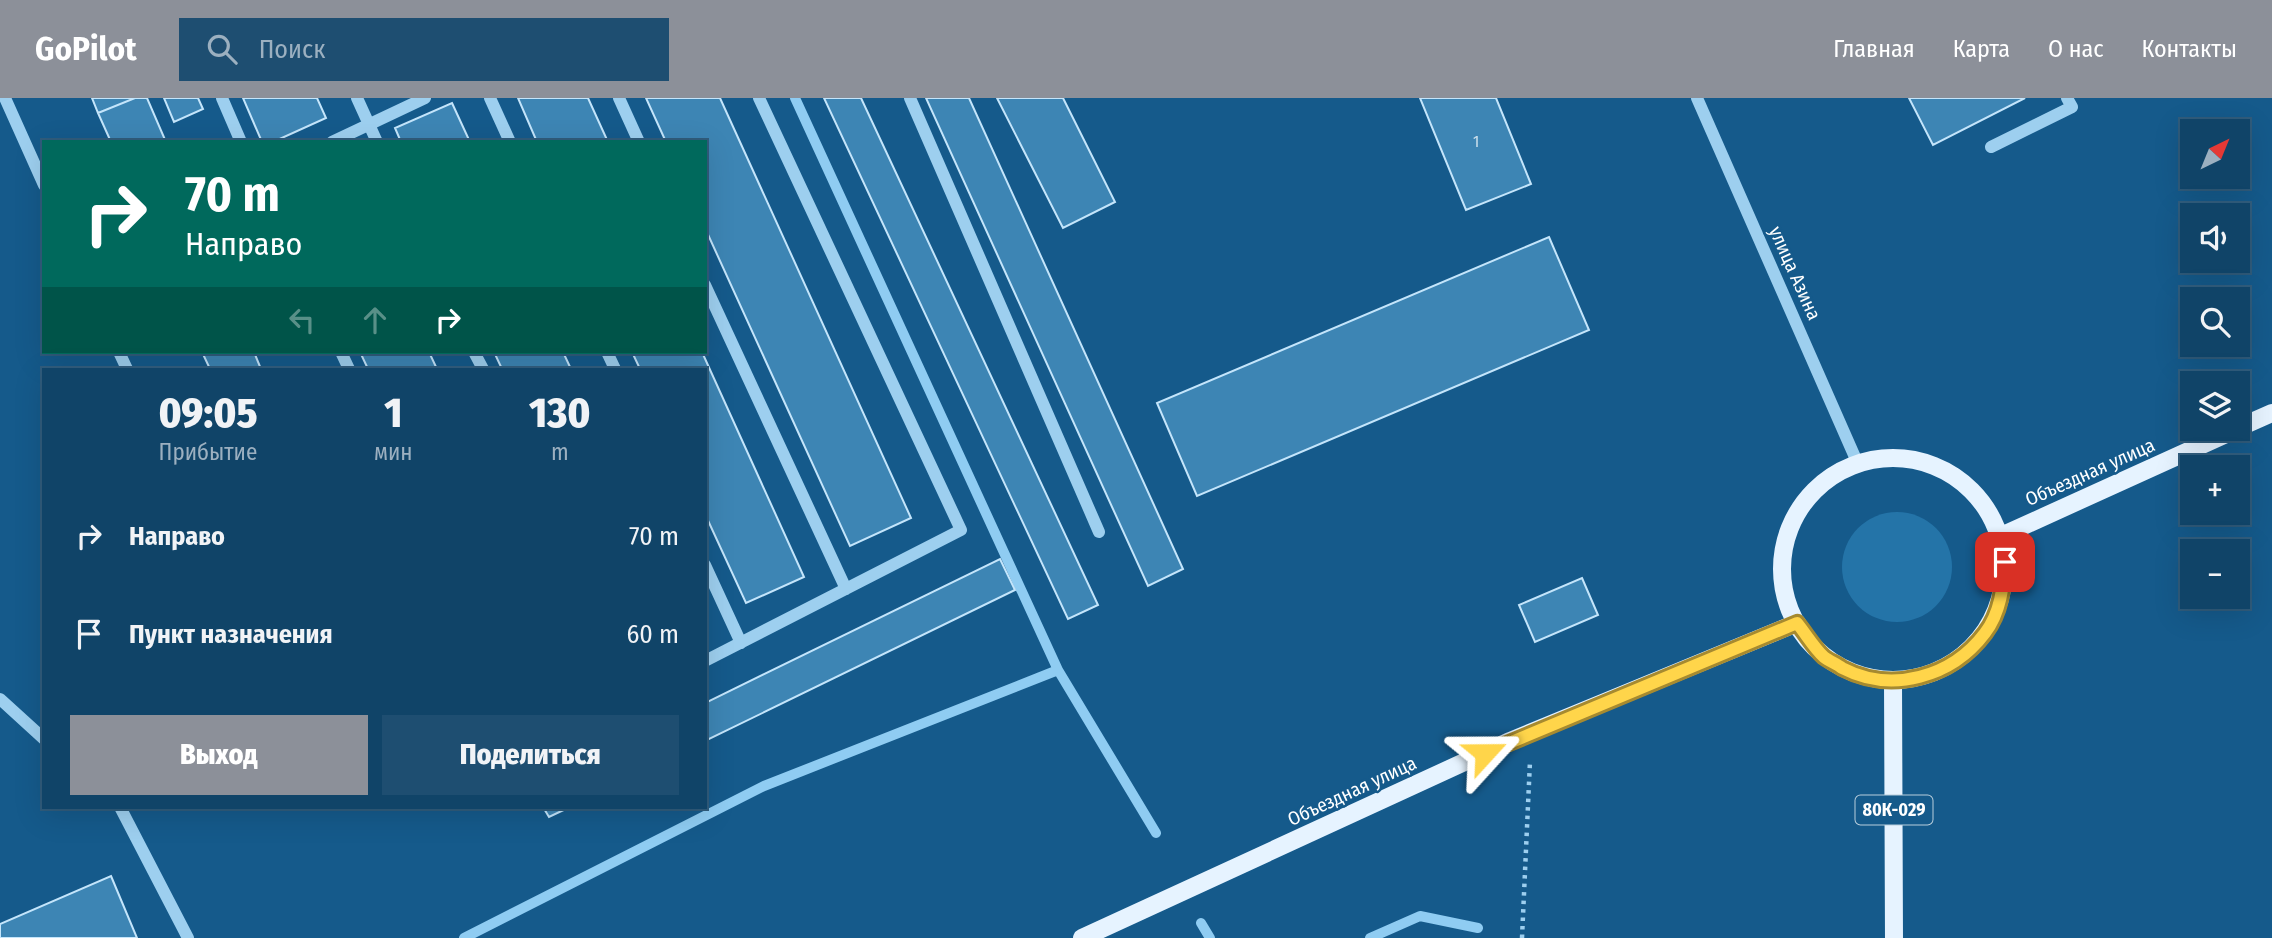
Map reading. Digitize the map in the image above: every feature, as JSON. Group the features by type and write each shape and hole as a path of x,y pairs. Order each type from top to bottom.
{"main road":[{"name":"Объездная улица","path":"2250,423 2272,413"},
{"name":"Объездная улица","path":"1999,537 2209,441"},
{"path":"1875,458 1913,459 1949,472 1977,495 1996,526 1999,537 2005,562 2002,598 1987,631 1962,658 1929,676 1893,681 1857,676 1825,658 1797,623 1784,598 1781,561 1790,525 1810,493 1840,470 1875,458"},
{"name":"Объездная улица","path":"1082,938 1531,732 1797,623"},
{"name":"80К-029","path":"1893,681 1894,938"}],"street":[{"path":"5,98 42,181"},
{"path":"222,98 240,140"},
{"path":"357,98 376,140"},
{"path":"336,140 425,98"},
{"path":"490,98 509,140"},
{"path":"619,98 638,140"},
{"path":"707,660 961,530 759,98"},
{"path":"910,98 1099,532"},
{"name":"улица Азина","path":"1697,98 1858,464"},
{"path":"1991,147 2071,107 2067,98"},
{"path":"707,289 846,589"},
{"path":"707,569 741,643"},
{"path":"0,699 42,736"},
{"path":"121,809 188,938"}],"path":[{"path":"1522,938 1531,732"}],"shaded area":[{"path":"1897,512 1918,516 1936,528 1948,546 1952,567 1948,588 1936,606 1918,618 1897,622 1876,618 1858,606 1846,588 1842,567 1846,546 1858,528 1876,516"}],"building":[{"path":"92,98 135,98 98,113"},
{"path":"135,98 147,98 165,140 110,140 98,113"},
{"path":"164,98 198,98 203,109 174,122"},
{"path":"243,98 317,98 326,118 277,140 261,140"},
{"path":"518,98 588,98 607,140 536,140"},
{"path":"646,98 720,98 911,518 850,546 707,232 707,140 665,140"},
{"path":"824,98 861,98 1098,605 1068,619"},
{"path":"926,98 969,98 1183,569 1148,586"},
{"path":"997,98 1063,98 1115,202 1063,228"},
{"path":"1420,98 1496,98 1531,184 1466,210"},
{"path":"1909,98 2025,98 1933,145"},
{"path":"452,103 469,140 400,140 395,128"},
{"path":"1549,237 1589,330 1197,496 1157,403"},
{"path":"203,354 255,354 261,368 210,368"},
{"path":"361,354 430,354 437,368 368,368"},
{"path":"495,354 564,354 571,368 502,368"},
{"path":"633,354 703,354 804,577 746,603 707,518 707,368 640,368"},
{"path":"1000,559 1015,590 707,740 707,702"},
{"path":"1582,578 1598,615 1535,642 1519,605"},
{"path":"544,809 566,809 549,817"},
{"path":"111,876 137,938 0,938 0,924"}],"waterway":[{"path":"795,98 1058,670 1156,833"},
{"path":"464,938 764,786 1058,670"},
{"path":"1370,938 1420,916 1478,928"},
{"path":"1201,923 1210,938"}],"route":[{"path":"1485,753 1797,623 1825,658 1857,676 1893,681 1929,676 1962,658 1987,631 2002,598 2005,562"}]}
